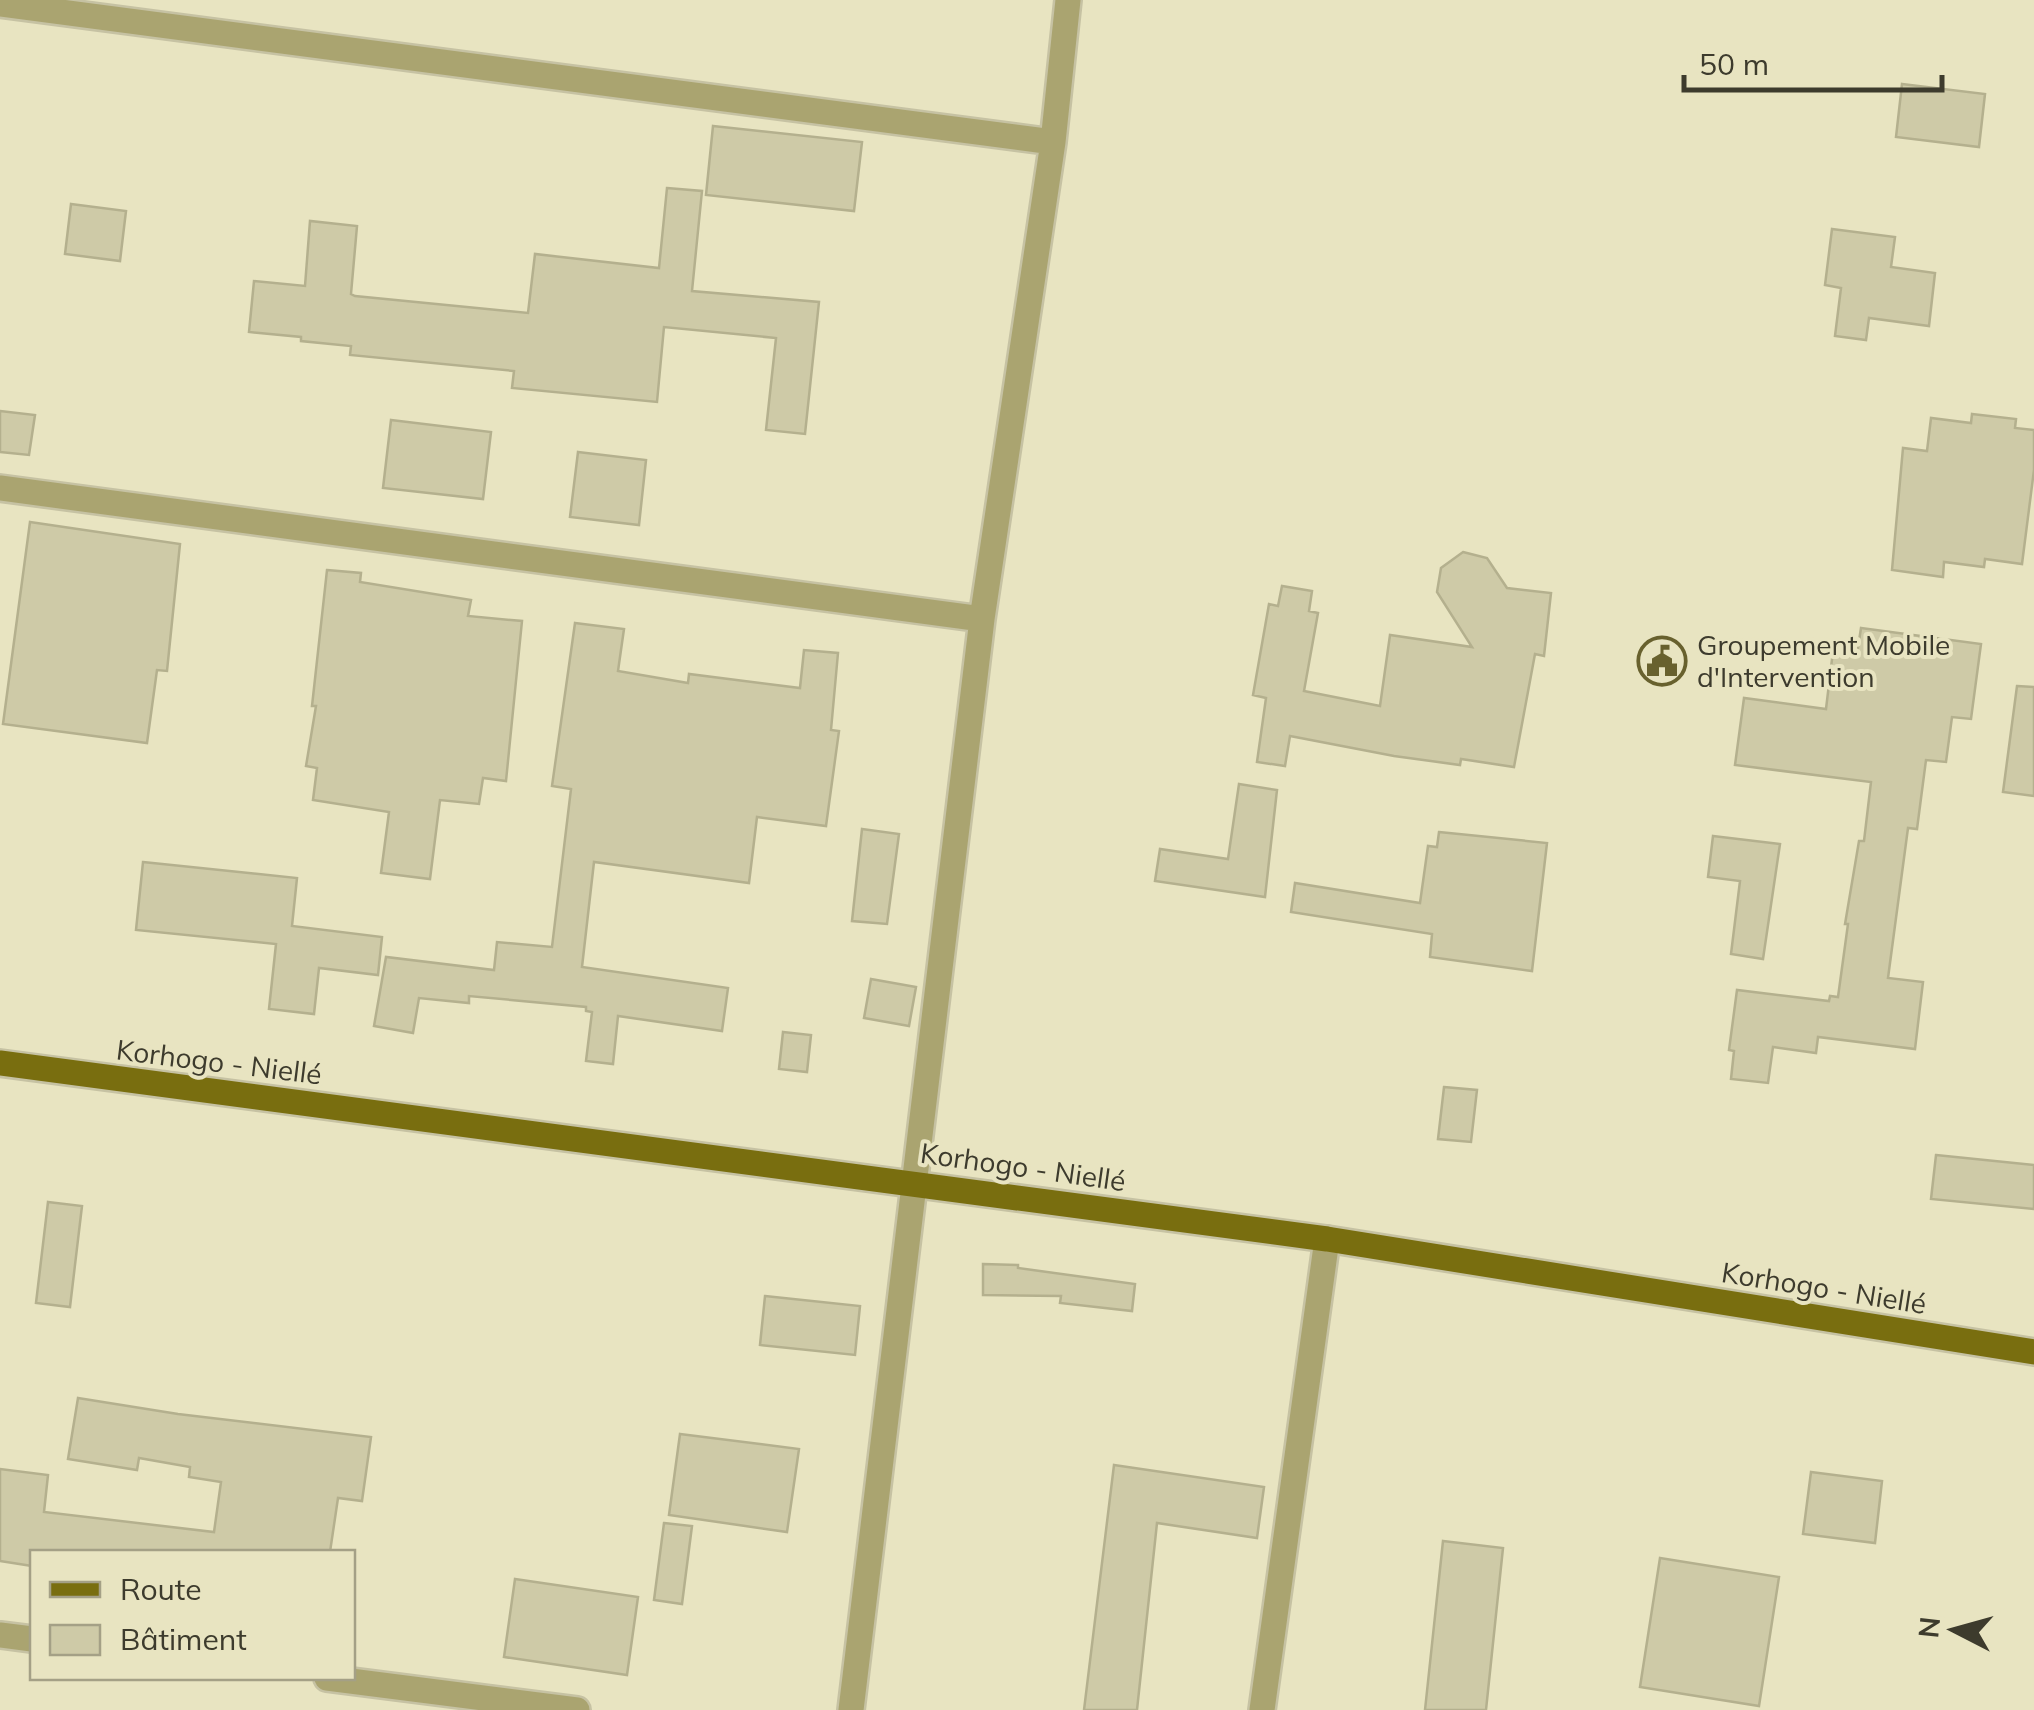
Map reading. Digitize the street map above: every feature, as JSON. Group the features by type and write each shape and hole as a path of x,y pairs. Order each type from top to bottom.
{"main road":[{"name":"Korhogo - Niellé","path":"0,1064 1327,1239 2034,1352"}],"street":[{"path":"850,1710 982,618 1054,142 1068,0"},
{"path":"0,4 1054,142"},
{"path":"0,498 1,488 982,618"},
{"path":"1262,1710 1327,1239"},
{"path":"0,1635 30,1639"},
{"path":"342,1680 577,1710"}],"building":[{"path":"1902,84 1985,94 1979,147 1896,137"},
{"path":"713,126 862,142 854,211 706,195"},
{"path":"667,188 702,191 692,291 819,302 805,434 766,430 776,338 664,327 657,402 512,388 514,371 350,355 351,346 249,332 254,281 305,286 310,221 357,226 351,294 355,296 528,313 535,254 659,268"},
{"path":"71,204 126,211 120,261 65,254"},
{"path":"1832,229 1895,237 1891,267 1935,273 1929,326 1869,318 1866,340 1835,336 1841,288 1825,285"},
{"path":"0,411 35,415 29,455 0,452"},
{"path":"1972,414 2016,419 2015,428 2034,430 2034,470 2022,564 1985,559 1984,567 1944,562 1943,577 1892,570 1903,448 1927,451 1931,418 1971,423"},
{"path":"391,420 491,432 483,499 383,488"},
{"path":"578,452 646,460 639,525 570,517"},
{"path":"30,522 180,544 167,671 157,670 147,743 3,724"},
{"path":"1463,552 1487,558 1507,588 1551,593 1544,656 1535,654 1514,767 1461,759 1460,765 1394,756 1290,736 1285,766 1257,762 1266,698 1253,695 1269,604 1278,606 1282,586 1312,591 1309,611 1318,613 1304,691 1380,706 1390,635 1472,647 1437,592 1441,568"},
{"path":"327,570 361,573 360,582 471,600 468,616 522,621 506,781 483,778 479,804 440,800 430,879 381,873 389,812 313,800 317,768 306,766 316,706 312,706"},
{"path":"575,623 624,629 618,671 688,683 689,674 800,688 804,650 838,653 831,730 839,731 826,826 757,817 749,883 594,862 582,967 728,988 722,1031 618,1016 613,1064 586,1061 592,1012 586,1011 586,1007 469,996 469,1003 419,998 413,1033 374,1026 386,957 494,970 497,942 552,947 571,789 552,786"},
{"path":"1861,628 1981,644 1971,719 1952,717 1946,762 1926,760 1917,829 1908,828 1888,978 1923,982 1915,1049 1818,1037 1816,1053 1773,1047 1768,1083 1731,1079 1734,1051 1729,1050 1737,990 1829,1001 1830,996 1838,997 1845,924 1859,841 1864,841 1871,782 1735,765 1744,698 1826,709 1833,651 1857,654"},
{"path":"2017,686 2034,687 2034,796 2003,792"},
{"path":"1239,784 1277,790 1265,897 1155,881 1160,849 1228,859"},
{"path":"862,829 899,834 887,924 852,921"},
{"path":"1439,832 1547,843 1532,971 1430,957 1432,934 1291,912 1295,883 1420,903 1428,846 1437,847"},
{"path":"1713,836 1780,844 1763,959 1731,954 1740,881 1708,877"},
{"path":"143,862 297,878 292,926 382,937 378,975 319,968 314,1014 269,1009 276,944 136,930"},
{"path":"871,979 916,987 909,1026 864,1018"},
{"path":"783,1032 811,1035 807,1072 779,1069"},
{"path":"1444,1087 1477,1090 1471,1142 1438,1139"},
{"path":"1936,1155 2034,1165 2034,1209 1931,1199"},
{"path":"48,1202 82,1206 70,1307 36,1303"},
{"path":"983,1264 1018,1265 1135,1284 1132,1311 1060,1303 1061,1296 983,1295"},
{"path":"765,1296 860,1306 855,1355 760,1345"},
{"path":"78,1398 371,1437 362,1501 338,1498 330,1550 30,1550 30,1566 0,1561 0,1469 48,1475 44,1512 214,1532 221,1482 189,1477 190,1467 139,1458 137,1470 68,1459"},
{"path":"680,1434 799,1449 787,1532 669,1515"},
{"path":"1114,1465 1264,1487 1257,1538 1157,1523 1137,1710 1084,1710"},
{"path":"1811,1472 1882,1481 1875,1543 1803,1534"},
{"path":"664,1523 692,1526 682,1604 654,1600"},
{"path":"1443,1541 1503,1548 1486,1710 1425,1710"},
{"path":"1660,1558 1779,1577 1759,1706 1640,1687"},
{"path":"515,1579 638,1597 627,1675 504,1657"}],"place":[{"name":"Groupement Mobile d'Intervention","path":"1662,661"}]}
